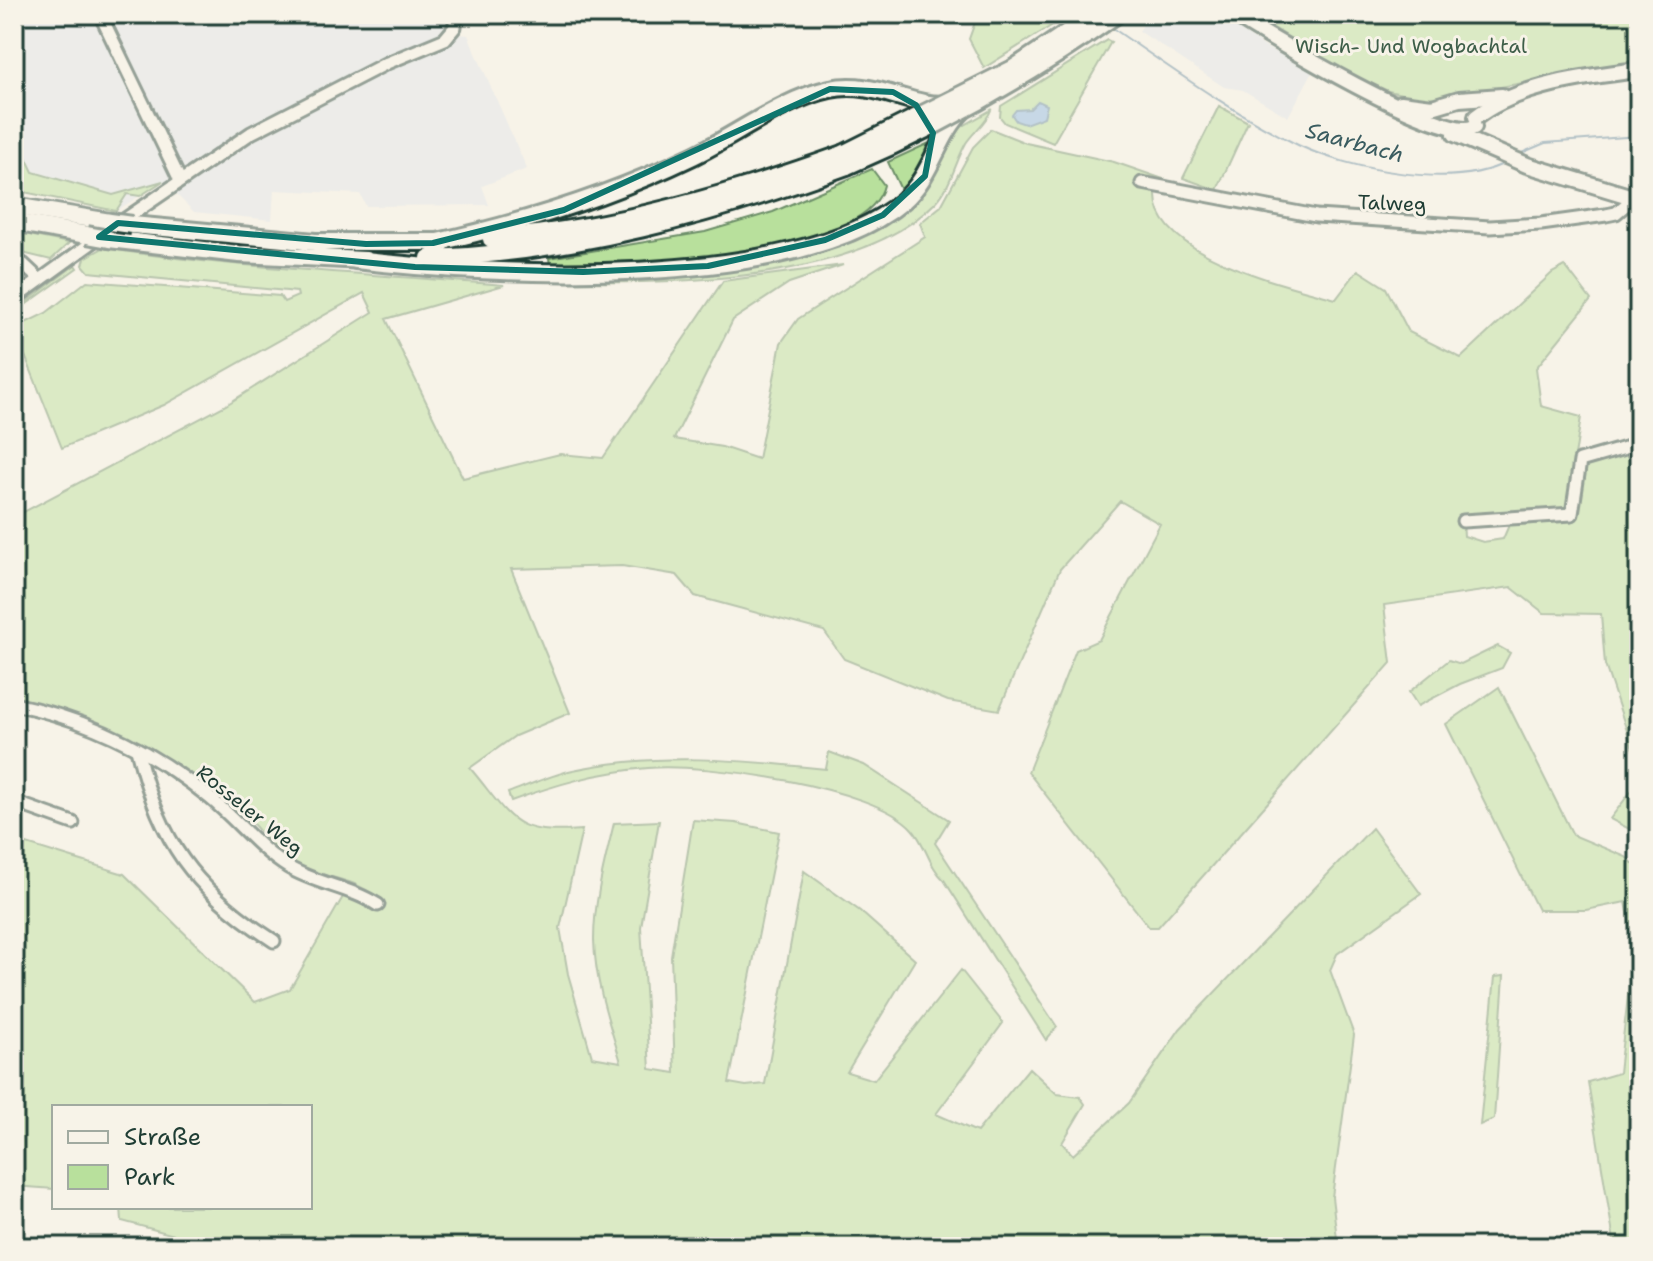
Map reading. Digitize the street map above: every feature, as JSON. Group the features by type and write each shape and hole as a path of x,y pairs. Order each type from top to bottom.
{"highway":[{"path":"14,206 110,231 239,254 356,260 415,267 583,272 708,266 789,250 850,231 902,202 932,164 953,122 974,97 1098,14"},
{"path":"14,222 87,235 132,225 300,241 433,243 511,237 642,215 845,160 1013,69 1098,14"},
{"path":"433,243 564,210 693,156 816,93 849,86 893,92 944,105 974,97 1115,14"},
{"path":"356,260 475,255 585,241 695,217 951,117 1020,79 1115,14"},
{"path":"893,92 916,105 927,119 933,133 932,164"}],"main road":[{"path":"1233,14 1309,61 1420,117 1448,119"},
{"path":"1401,103 1432,107 1459,99 1537,91 1639,70"},
{"path":"1473,117 1497,103 1537,91"},
{"path":"1385,99 1448,119 1466,131 1473,117 1504,96"},
{"path":"1448,119 1459,106 1473,117 1496,153"},
{"path":"1448,119 1456,135 1496,153 1639,200"}],"street":[{"path":"100,14 180,180"},
{"path":"14,299 228,147 387,63 445,39 455,27 455,14"},
{"name":"Talweg","path":"1142,183 1316,216 1490,227 1606,215 1639,200"},
{"path":"14,262 23,264 40,280"},
{"path":"1463,521 1572,514 1580,461 1639,444"},
{"name":"Rosseler Weg","path":"14,704 78,720 137,749 210,798 287,866 361,894 378,905"},
{"path":"137,749 152,805 179,856 229,908 274,941"},
{"path":"14,802 73,823"}],"highlighted area":[{"path":"830,89 893,92 916,105 933,133 925,176 883,215 825,240 708,266 583,272 415,267 99,237 118,223 366,244 433,243 564,210"}],"shaded area":[{"path":"14,14 278,14 283,23 303,14 448,14 449,33 468,35 527,169 482,186 489,205 366,206 360,194 274,190 272,220 194,212 163,181 116,211 14,190"},
{"path":"1151,14 1215,14 1267,48 1313,71 1288,117 1243,90 1224,87 1139,31"}],"green space":[{"path":"978,14 1070,14 984,68 969,39"},
{"name":"Wisch- Und Wogbachtal","path":"1251,14 1639,14 1639,62 1429,100 1388,91 1340,69"},
{"path":"1107,40 1111,42 1053,143 1005,123 1000,117 1001,106"},
{"path":"1219,106 1248,122 1217,190 1183,178"},
{"path":"991,110 966,143 949,182 936,202 895,233 842,255 782,270 718,278 651,282 475,280 475,275 666,277 810,253 854,241 918,200 953,132"},
{"path":"991,129 1026,143 1114,162 1169,181 1158,183 1158,208 1170,229 1192,247 1253,275 1336,299 1358,270 1386,288 1409,332 1461,358 1552,273 1565,266 1591,300 1536,368 1541,406 1581,417 1567,509 1463,521 1464,536 1483,542 1503,539 1512,518 1574,518 1582,465 1639,450 1639,767 1605,665 1601,614 1544,613 1511,587 1384,605 1391,663 1158,927 1149,927 1028,772 1076,650 1099,640 1160,524 1120,501 1060,569 999,710 948,701 844,659 824,631 695,596 677,575 622,566 511,569 570,713 515,736 470,768 515,820 540,830 582,830 560,928 568,974 592,1057 621,1062 600,987 594,940 598,895 614,823 659,821 641,927 650,1069 675,1073 671,956 693,820 736,823 779,832 729,1083 746,1086 765,1084 804,871 860,911 915,960 847,1072 874,1080 961,970 1003,1023 936,1114 977,1132 1029,1068 1057,1094 1080,1097 1085,1104 1062,1143 1073,1155 1129,1103 1180,1029 1372,828 1421,894 1337,954 1330,970 1354,1035 1332,1197 1338,1247 219,1247 122,1221 121,1209 312,1209 312,1105 52,1105 52,1189 14,1186 14,840 124,874 255,1002 290,989 344,895 373,911 382,899 353,884 309,871 287,860 245,816 192,777 136,743 77,716 14,699 14,517 226,405 373,312 364,293 164,405 62,448 18,338 14,340 14,325 15,328 46,313 87,281 280,296 284,302 298,296 297,292 89,272 83,265 85,258 103,248 253,266 504,285 386,319 463,478 560,454 603,458 723,281 843,265 789,283 733,320 674,439 722,447 758,459 781,343 798,319 925,237 920,223 941,206 973,147"},
{"path":"927,144 922,167 902,192 888,162"},
{"path":"24,153 33,172 113,195 163,181 140,196 127,194 116,211 14,190 14,157"},
{"path":"872,169 884,185 868,210 834,229 788,243 680,259 550,265 549,258 705,232 773,212"},
{"path":"14,232 69,243 51,260 14,251"},
{"path":"75,265 77,268 24,306 21,314 14,311"},
{"path":"1498,646 1510,653 1502,668 1460,684 1418,706 1409,692 1449,660 1461,664"},
{"path":"1499,687 1573,835 1626,857 1639,869 1639,1247 1615,1247 1588,1082 1619,1073 1631,944 1626,902 1586,910 1538,910 1446,724"},
{"path":"829,752 864,765 949,820 935,843 1057,1027 1046,1040 934,868 917,835 892,814 827,789 787,780 674,767 595,776 511,801 508,793 573,770 636,761 699,759 826,769"},
{"path":"1639,781 1639,834 1610,819"},
{"path":"1504,976 1494,1119 1480,1125 1495,977"}],"water":[{"path":"1038,101 1047,105 1044,117 1025,124 1016,121 1012,115 1016,110 1030,109"}],"waterway":[{"name":"Saarbach","path":"1111,27 1226,105 1274,133 1320,154 1373,169 1432,176 1460,175 1507,162"},
{"name":"Saarbach","path":"1519,154 1545,143 1639,136"}]}
